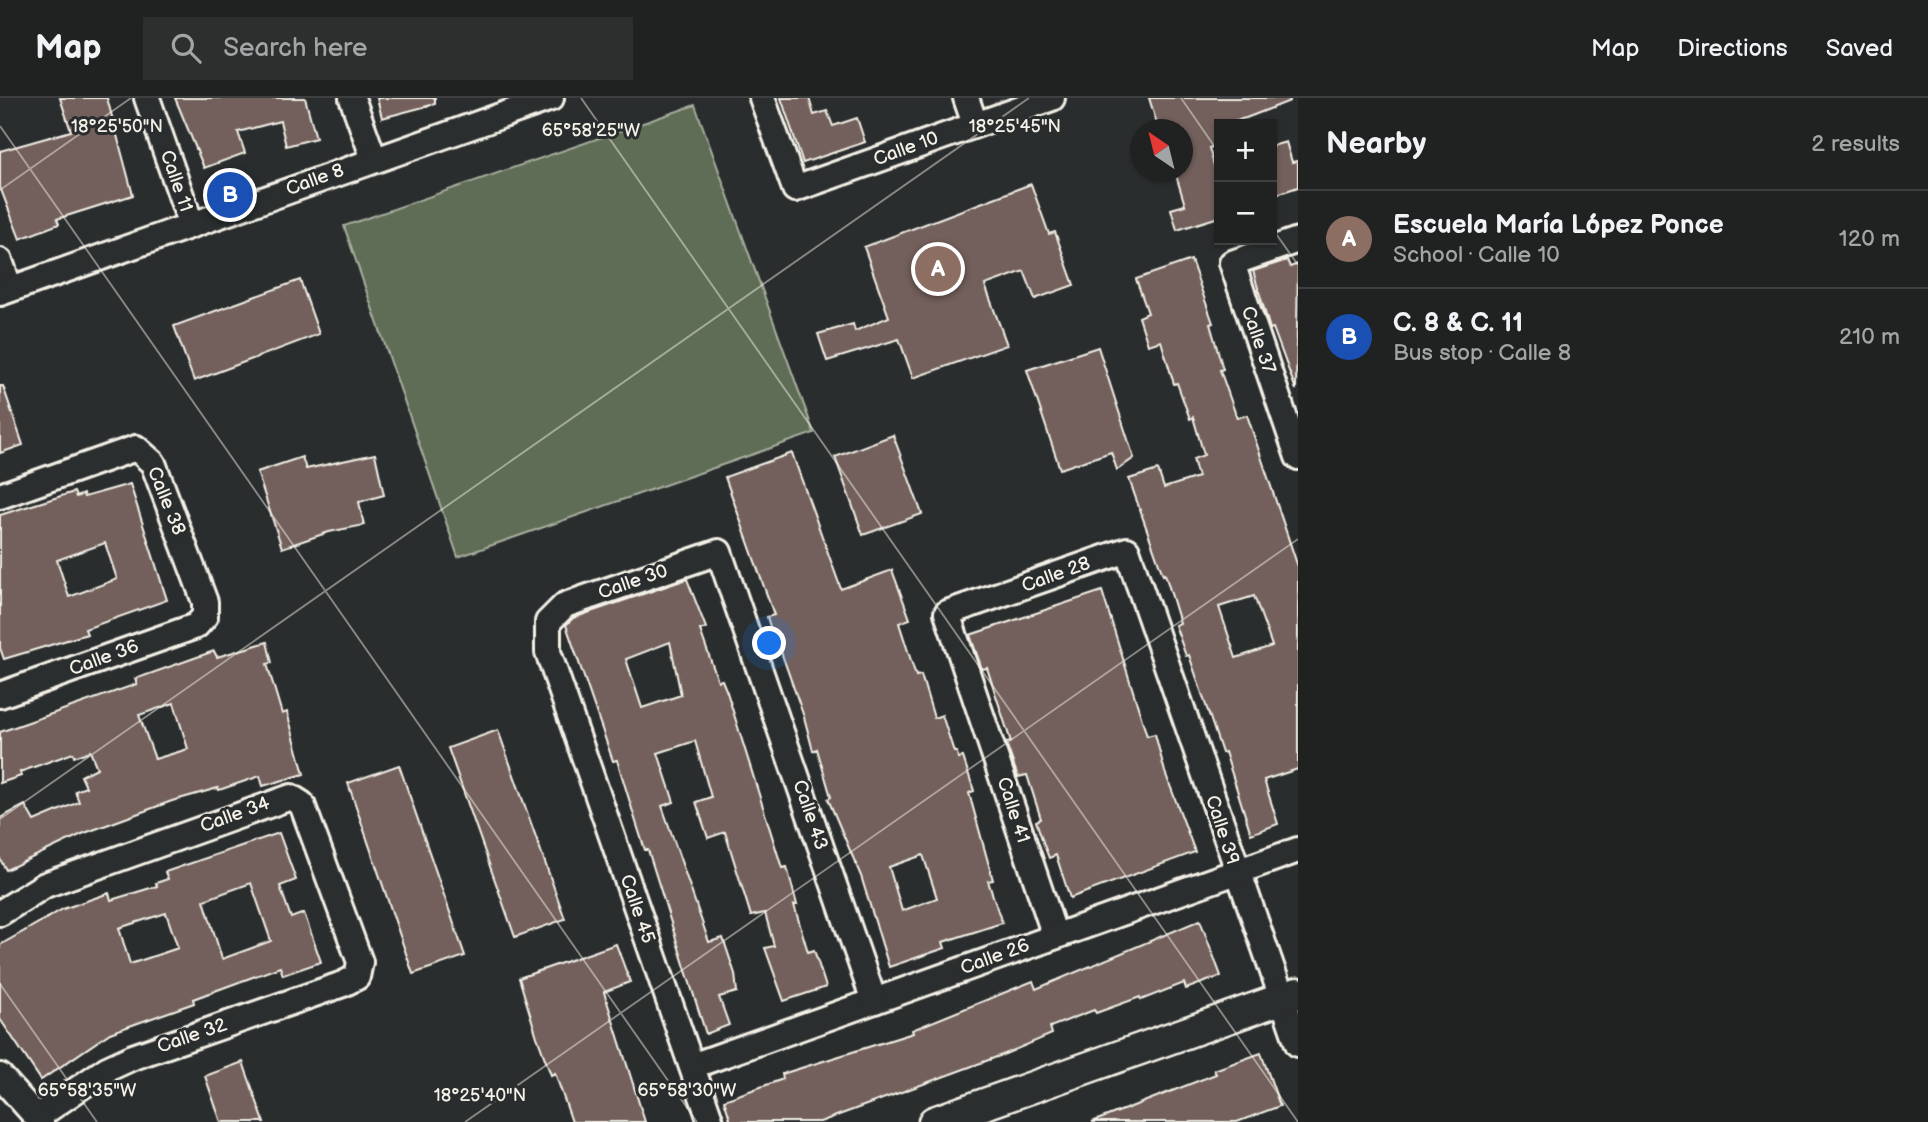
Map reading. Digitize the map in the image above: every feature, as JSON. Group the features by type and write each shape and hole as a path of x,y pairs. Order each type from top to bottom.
{"street":[{"name":"Calle 11","path":"146,98 191,224"},
{"path":"352,98 374,159"},
{"name":"Calle 8","path":"5,291 551,98"},
{"name":"Calle 10","path":"762,98 795,189 1052,98"},
{"path":"966,98 975,124"},
{"name":"Calle 37","path":"1298,240 1232,263 1298,457"},
{"path":"0,261 5,291"},
{"name":"Calle 38","path":"0,496 136,448 153,463 205,602 205,616"},
{"name":"Calle 28","path":"972,685 947,613 1127,550 1165,660"},
{"name":"Calle 30","path":"563,696 548,652 548,622 565,605 719,552 747,628"},
{"name":"Calle 36","path":"0,695 196,626 205,616"},
{"name":"Calle 43","path":"747,628 873,1001"},
{"name":"Calle 39","path":"1165,660 1236,872 1290,996 1298,1044"},
{"name":"Calle 41","path":"972,685 1055,936"},
{"name":"Calle 45","path":"563,696 711,1122"},
{"name":"Calle 34","path":"0,913 45,886 291,797 302,804 360,962 357,977"},
{"name":"Calle 26","path":"692,1066 1298,850"},
{"name":"Calle 32","path":"39,1119 107,1069 133,1057 357,977"},
{"path":"934,1122 1290,996"},
{"path":"0,1076 39,1119"}],"green space":[{"path":"695,105 814,433 458,557 344,226"}],"building":[{"path":"60,98 107,98 133,195 57,219 59,224 20,239 0,187 0,151 71,131"},
{"path":"175,98 305,98 316,138 286,146 280,121 238,132 245,153 204,168"},
{"path":"377,98 435,98 435,104 382,118"},
{"path":"781,98 809,98 814,115 827,111 833,126 857,118 865,142 803,163"},
{"path":"1149,98 1289,98 1290,101 1246,118 1214,119 1214,146 1209,148 1214,166 1214,219 1177,230 1171,209 1185,205 1178,182 1193,182 1193,119 1156,119"},
{"path":"1286,142 1292,162 1298,161 1298,187 1277,194 1277,182 1277,145"},
{"path":"1031,184 1049,234 1055,232 1074,285 1035,299 1024,271 985,285 1007,345 913,378 899,339 827,361 818,334 853,324 855,331 889,317 864,247"},
{"path":"1191,260 1213,323 1210,324 1223,369 1220,370 1237,418 1247,415 1298,567 1298,769 1264,780 1278,824 1251,834 1225,752 1222,753 1189,655 1186,656 1175,625 1180,623 1165,574 1163,575 1129,479 1158,470 1164,488 1198,477 1193,459 1204,455 1193,417 1190,419 1177,383 1174,384 1161,341 1148,345 1139,317 1148,313 1136,279","holes":["1254,596 1272,646 1236,658 1219,607"]},
{"path":"1287,260 1290,267 1298,264 1296,390 1273,328 1270,329 1253,271"},
{"path":"300,280 319,334 194,381 174,326"},
{"path":"1098,347 1134,458 1117,470 1111,452 1060,469 1027,370"},
{"path":"0,386 3,386 23,445 0,453"},
{"path":"893,435 922,514 863,535 835,457"},
{"path":"792,453 841,589 892,570 910,619 899,623 916,676 921,675 934,718 942,715 954,752 957,752 958,758 963,757 974,791 969,793 993,880 988,881 1002,923 943,942 945,948 889,967 861,876 828,799 831,797 817,749 813,751 780,649 777,650 767,617 774,615 725,477","holes":["923,855 937,898 902,911 889,867"]},
{"path":"375,454 384,495 359,502 364,525 329,532 282,548 257,472 302,457 306,469"},
{"path":"130,484 167,600 85,629 87,634 4,659 0,648 0,515 74,492 76,497 83,494 84,497","holes":["105,543 117,579 69,597 57,560"]},
{"path":"687,579 706,628 700,630 718,681 722,680 727,692 782,868 787,867 797,905 794,905 808,952 814,950 826,987 784,1001 765,948 774,946 765,913 751,916 725,832 708,838 696,802 711,797 695,741 658,753 674,802 662,806 709,942 723,938 735,974 737,992 719,997 729,1025 706,1034 648,850 645,850 617,760 613,761 566,625 573,618","holes":["670,642 681,695 642,708 626,659"]},
{"path":"1102,591 1147,736 1155,734 1165,772 1195,852 1070,898 1056,855 1049,858 1044,845 1036,821 1041,819 1027,775 1018,777 1006,743 1011,742 987,668 982,669 970,635"},
{"path":"267,642 272,663 267,664 282,714 287,712 304,774 263,786 260,776 219,790 218,788 172,801 82,834 6,870 0,859 0,818 25,805 34,821 79,802 75,791 86,787 81,776 97,768 90,751 74,757 73,753 20,772 21,776 0,783 0,732 137,684 135,679 214,651 217,657","holes":["174,703 188,749 155,759 139,715"]},
{"path":"498,730 565,919 515,937 448,748"},
{"path":"399,765 465,956 413,974 348,783"},
{"path":"279,833 296,880 280,886 291,918 304,913 321,962 283,975 280,967 193,999 194,1003 110,1033 41,1080 0,1019 0,945 63,909 109,893 111,900 157,886 156,883 168,879 165,872","holes":["251,883 271,941 222,959 204,900","166,913 178,948 130,964 119,928"]},
{"path":"1200,920 1221,976 1186,989 1184,983 1141,1000 1140,997 1096,1013 1094,1010 1050,1027 1052,1034 1005,1054 820,1122 731,1122 724,1100 783,1079 782,1074 913,1033 912,1030 1033,981 1036,989"},
{"path":"616,944 630,982 604,992 645,1122 572,1122 555,1073 551,1075 537,1037 519,978"},
{"path":"1261,1053 1280,1106 1237,1122 1092,1122 1216,1074 1214,1070"},
{"path":"243,1062 264,1122 221,1122 205,1076"}],"place":[{"name":"C. 8 & C. 11","path":"230,195"},
{"name":"Escuela María López Ponce","path":"938,269"}]}
